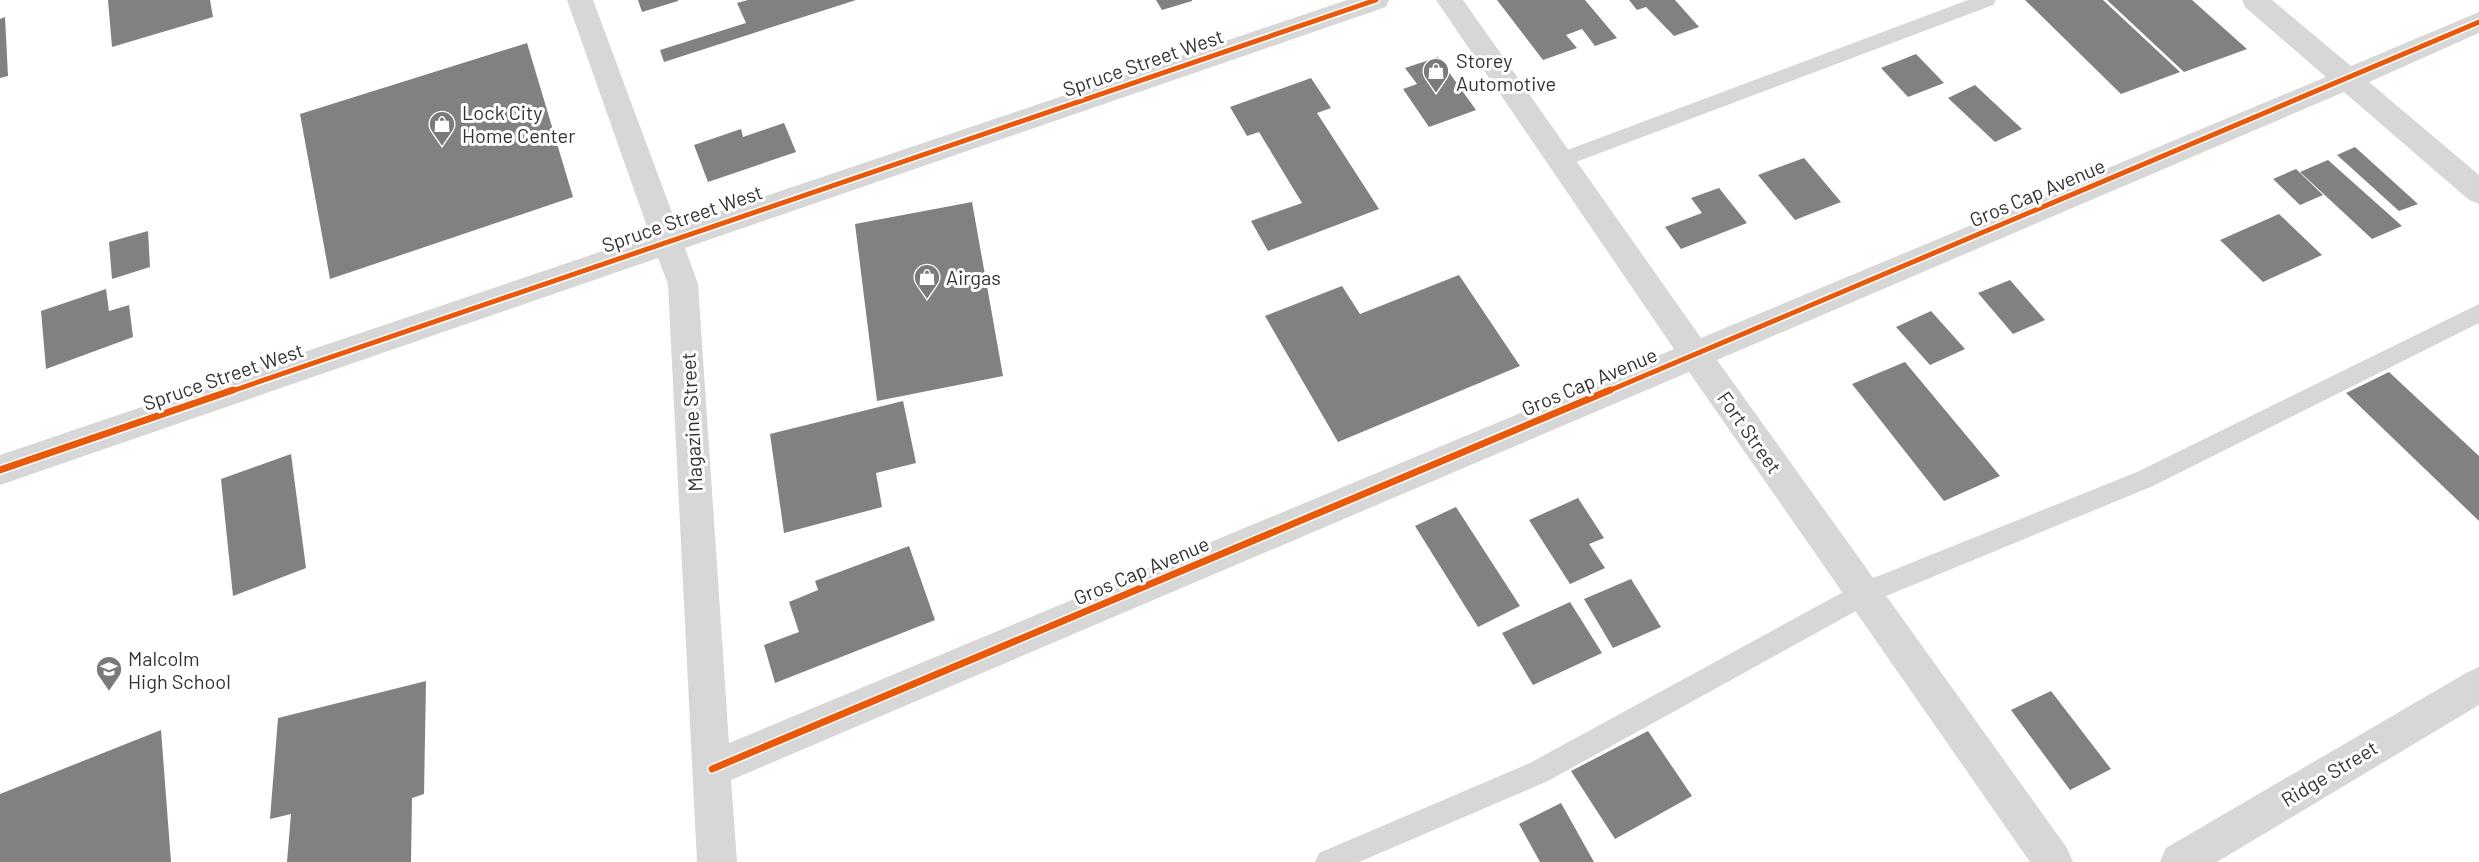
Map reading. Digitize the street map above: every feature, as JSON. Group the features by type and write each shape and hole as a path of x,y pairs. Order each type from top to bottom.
{"street":[{"name":"Magazine Street","path":"580,0 683,284 717,862"},
{"name":"Spruce Street West","path":"0,470 1376,0"},
{"name":"Fort Street","path":"1449,0 2053,862"},
{"path":"2255,0 2479,192"},
{"name":"Gros Cap Avenue","path":"711,769 2349,79 2479,22"},
{"name":"Ridge Street","path":"2180,862 2479,685"}],"lane":[{"path":"1561,160 1987,0"},
{"path":"1328,862 1539,772 1865,594 2145,479 2479,313"}],"building":[{"path":"108,0 210,0 213,17 112,47"},
{"path":"638,0 678,0 678,1 642,12"},
{"path":"748,0 856,0 664,62 660,50 746,23 737,3"},
{"path":"1156,0 1192,0 1192,1 1162,10"},
{"path":"1497,0 1585,0 1617,38 1595,46 1582,29 1566,35 1577,48 1543,60"},
{"path":"1629,0 1675,0 1699,27 1674,36 1646,7 1637,10"},
{"path":"2025,0 2103,0 2180,72 2121,94"},
{"path":"2107,0 2192,0 2247,49 2184,72"},
{"path":"5,17 8,76 0,78 0,19"},
{"path":"527,43 573,197 330,279 300,114"},
{"path":"1916,54 1944,83 1908,97 1881,68"},
{"path":"1438,57 1476,110 1429,127 1403,89 1417,84 1405,68"},
{"path":"1311,78 1331,108 1317,113 1379,209 1268,251 1251,221 1302,203 1259,132 1247,136 1230,107"},
{"path":"1975,85 2022,129 1995,142 1948,98"},
{"path":"784,123 796,152 708,182 694,145 741,129 743,137"},
{"path":"2355,147 2418,204 2399,211 2337,155"},
{"path":"1804,158 1841,202 1795,220 1758,175"},
{"path":"2328,160 2402,226 2372,239 2300,172"},
{"path":"2296,169 2323,195 2300,205 2273,179"},
{"path":"1719,188 1747,223 1681,249 1665,227 1702,213 1691,198"},
{"name":"Airgas","path":"972,202 1003,376 877,401 855,224"},
{"path":"2279,214 2322,255 2263,282 2220,240"},
{"path":"148,231 150,267 112,279 109,242"},
{"path":"1459,275 1520,366 1338,442 1265,316 1342,286 1360,314"},
{"path":"2010,280 2045,320 2013,334 1978,293"},
{"path":"106,289 109,311 129,305 133,337 46,369 41,311"},
{"path":"1931,311 1965,349 1930,365 1896,327"},
{"path":"1905,362 2000,476 1944,501 1852,384"},
{"path":"2389,372 2479,456 2479,521 2346,393"},
{"path":"903,401 916,463 876,473 882,507 784,533 770,434"},
{"path":"291,454 306,568 233,596 221,479"},
{"path":"1578,498 1604,538 1589,544 1605,568 1570,584 1529,520"},
{"path":"1456,507 1520,606 1478,627 1415,526"},
{"path":"909,546 935,620 775,683 764,645 799,632 789,602 818,590 815,581"},
{"path":"1631,579 1661,627 1613,648 1584,599"},
{"path":"1570,602 1602,653 1533,685 1502,633"},
{"path":"426,681 424,794 412,798 411,862 287,862 291,814 270,819 278,718"},
{"path":"2051,691 2111,769 2070,790 2011,710"},
{"path":"161,730 171,862 0,862 0,794"},
{"path":"1648,731 1692,796 1615,839 1571,771"},
{"path":"1561,803 1594,862 1540,862 1519,824"}],"cycle path":[{"path":"0,470 1376,0"},
{"path":"712,769 2479,22"}],"place":[{"name":"Storey Automotive","path":"1436,94"},
{"name":"Lock City Home Center","path":"442,147"},
{"name":"Airgas","path":"927,300"},
{"name":"Malcolm High School","path":"109,692"}]}
